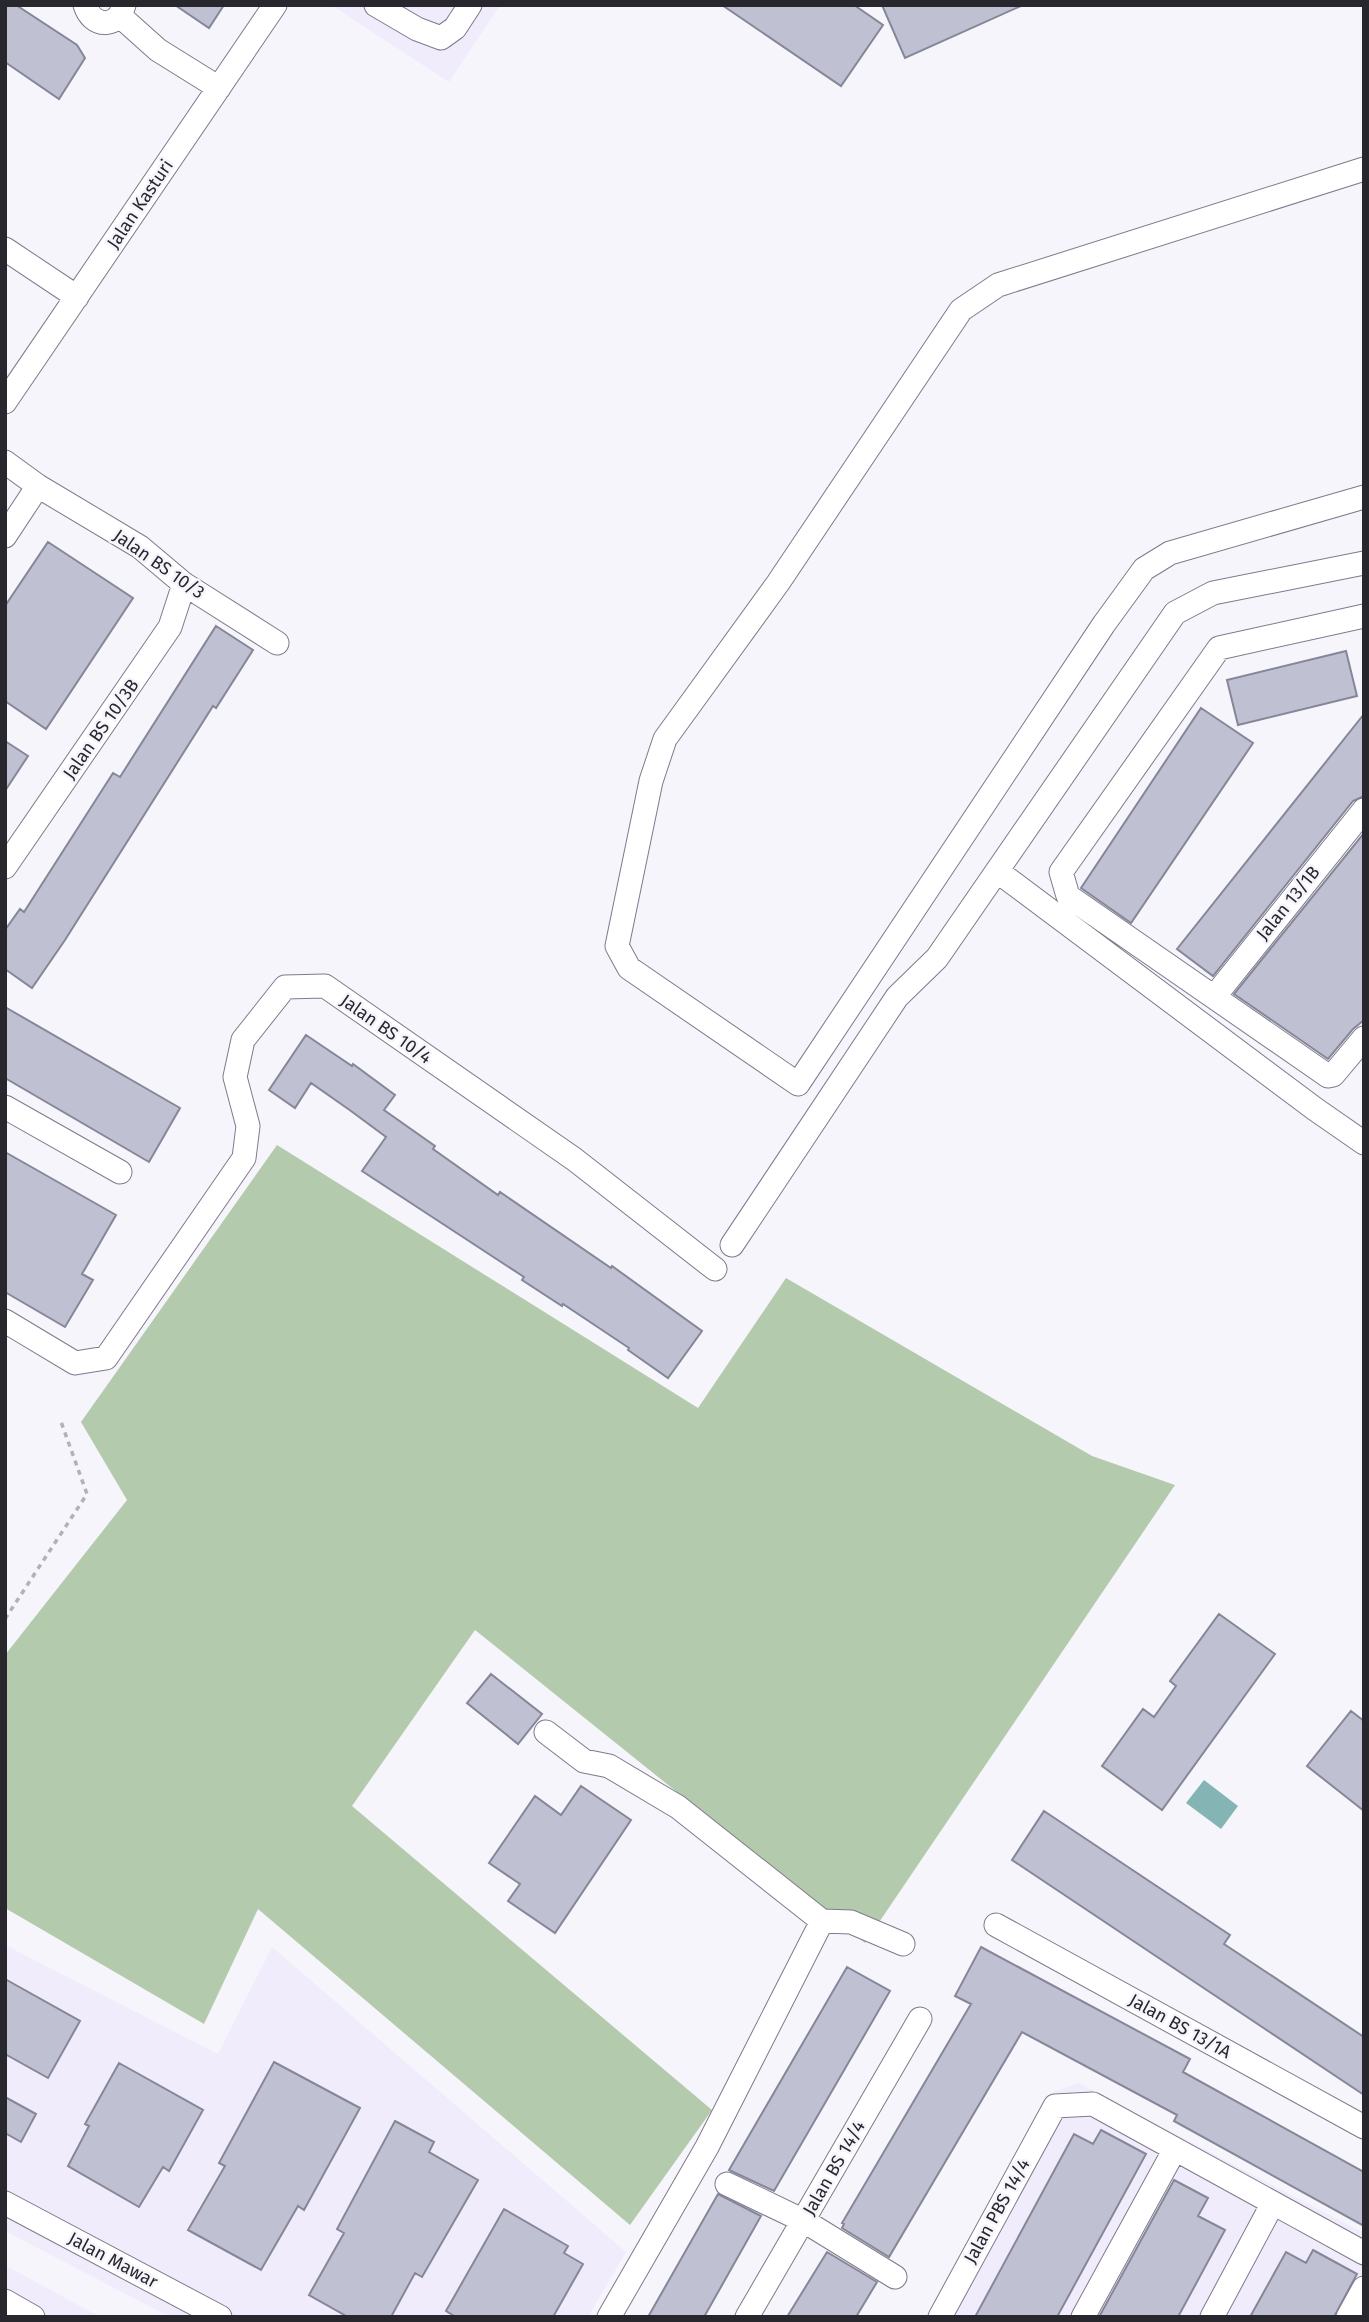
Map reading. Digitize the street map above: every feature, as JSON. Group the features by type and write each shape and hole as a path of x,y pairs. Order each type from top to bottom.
{"street":[{"path":"85,5 90,17 102,23 108,22 122,11 158,50 219,88"},
{"name":"Jalan Kasturi","path":"5,402 275,5"},
{"path":"376,5 417,29 441,38 455,28 470,5"},
{"path":"1364,169 998,285 961,310 778,583 665,739 651,781 617,946 628,968 797,1084 1104,624 1144,569 1170,553 1364,497"},
{"path":"5,249 77,297"},
{"name":"Jalan BS 10/3","path":"5,462 38,486 140,547 184,584 277,643"},
{"path":"5,536 38,486"},
{"path":"732,1245 897,997 937,958 1175,613 1213,593 1364,563"},
{"name":"Jalan BS 10/3B","path":"5,867 170,627 184,584"},
{"path":"1364,616 1220,648 1061,872 1068,896 1328,1076 1334,1075 1364,1038"},
{"name":"Jalan 13/1B","path":"1214,996 1364,810"},
{"path":"997,871 1364,1143"},
{"name":"Jalan BS 10/4","path":"5,1321 75,1363 106,1358 244,1158 248,1126 235,1077 243,1040 285,987 326,986 574,1159 715,1269"},
{"path":"5,1107 120,1172"},
{"path":"546,1731 584,1761 609,1766 678,1807 822,1921 851,1923 903,1944"},
{"path":"609,2317 707,2147 822,1921"},
{"name":"Jalan BS 13/1A","path":"996,1925 1364,2127"},
{"name":"Jalan BS 14/4","path":"747,2317 920,2019"},
{"name":"Jalan PBS 14/4","path":"940,2317 1055,2106 1093,2104 1175,2149"},
{"path":"1083,2317 1175,2149 1364,2253"},
{"path":"727,2184 804,2221 895,2277"},
{"name":"Jalan Mawar","path":"5,2203 220,2317"},
{"path":"1212,2317 1273,2203"},
{"path":"1348,2317 1364,2288"},
{"path":"5,2301 33,2317"}],"path":[{"path":"5,1619 87,1494 60,1419"}],"shaded area":[{"path":"331,5 500,5 449,82"},
{"path":"5,1945 218,2054 272,1947 626,2252 588,2317 170,2317 5,2231"},
{"path":"1078,2083 1364,2233 1364,2317 927,2317 1051,2093"},
{"path":"5,2265 100,2317 5,2317"}],"green space":[{"path":"277,1145 698,1408 786,1278 1092,1456 1175,1485 865,1943 475,1630 352,1806 712,2110 630,2225 258,1909 204,2024 5,1908 5,1655 127,1500 81,1422"}],"water":[{"path":"1204,1780 1238,1806 1221,1829 1186,1803"}],"building":[{"path":"5,5 16,5 77,45 85,58 59,99 5,62"},
{"path":"175,5 224,5 209,28"},
{"path":"722,5 854,5 883,25 841,86"},
{"path":"882,5 1023,5 905,58"},
{"path":"48,542 133,598 46,729 5,701 5,606"},
{"path":"216,626 253,650 216,708 213,706 32,988 5,969 5,930 20,909 24,912 113,773 120,777"},
{"path":"1346,651 1357,696 1238,725 1227,680"},
{"path":"1201,708 1253,743 1131,923 1081,888"},
{"path":"1364,714 1364,796 1353,801 1213,976 1177,949"},
{"path":"5,741 28,756 5,791"},
{"path":"1364,833 1364,1020 1328,1059 1234,994"},
{"path":"5,1007 180,1108 149,1162 5,1078"},
{"path":"306,1035 352,1066 353,1064 395,1095 384,1110 435,1146 433,1149 498,1195 500,1192 611,1268 612,1266 702,1331 668,1378 628,1350 629,1348 522,1280 524,1277 362,1171 386,1137 351,1111 311,1083 295,1108 269,1090"},
{"path":"5,1152 116,1215 82,1274 93,1280 65,1327 5,1292"},
{"path":"1219,1614 1275,1654 1162,1810 1102,1766 1143,1709 1154,1717 1176,1686 1170,1681"},
{"path":"491,1674 542,1714 518,1744 467,1703"},
{"path":"1351,1711 1364,1721 1364,1811 1307,1766"},
{"path":"581,1786 631,1820 555,1933 508,1901 520,1884 489,1863 535,1796 561,1815"},
{"path":"1044,1811 1230,1935 1224,1944 1364,2037 1364,2095 1012,1860"},
{"path":"981,1947 1190,2059 1183,2072 1364,2172 1364,2226 1174,2121 1177,2115 1022,2032 889,2257 842,2228 842,2223 971,2004 955,1996"},
{"path":"847,1967 890,1991 774,2191 729,2170"},
{"path":"5,1979 80,2021 48,2078 5,2054"},
{"path":"274,2062 360,2108 304,2210 298,2206 261,2270 188,2230 225,2166 219,2163"},
{"path":"119,2063 203,2110 169,2171 163,2167 139,2207 68,2166 89,2126 85,2124"},
{"path":"5,2097 36,2114 21,2142 5,2133"},
{"path":"395,2121 434,2142 429,2152 478,2180 422,2277 415,2273 391,2317 348,2317 309,2295 344,2233 337,2229"},
{"path":"1101,2130 1146,2154 1057,2317 975,2317 1074,2134 1093,2144"},
{"path":"1174,2180 1208,2198 1198,2216 1225,2230 1178,2317 1099,2317"},
{"path":"718,2194 761,2216 704,2317 648,2317"},
{"path":"504,2209 568,2246 564,2253 583,2264 553,2317 456,2317 446,2311"},
{"path":"1313,2250 1357,2274 1334,2317 1250,2317 1286,2252 1306,2263"},
{"path":"827,2252 877,2282 856,2317 787,2317"}]}
